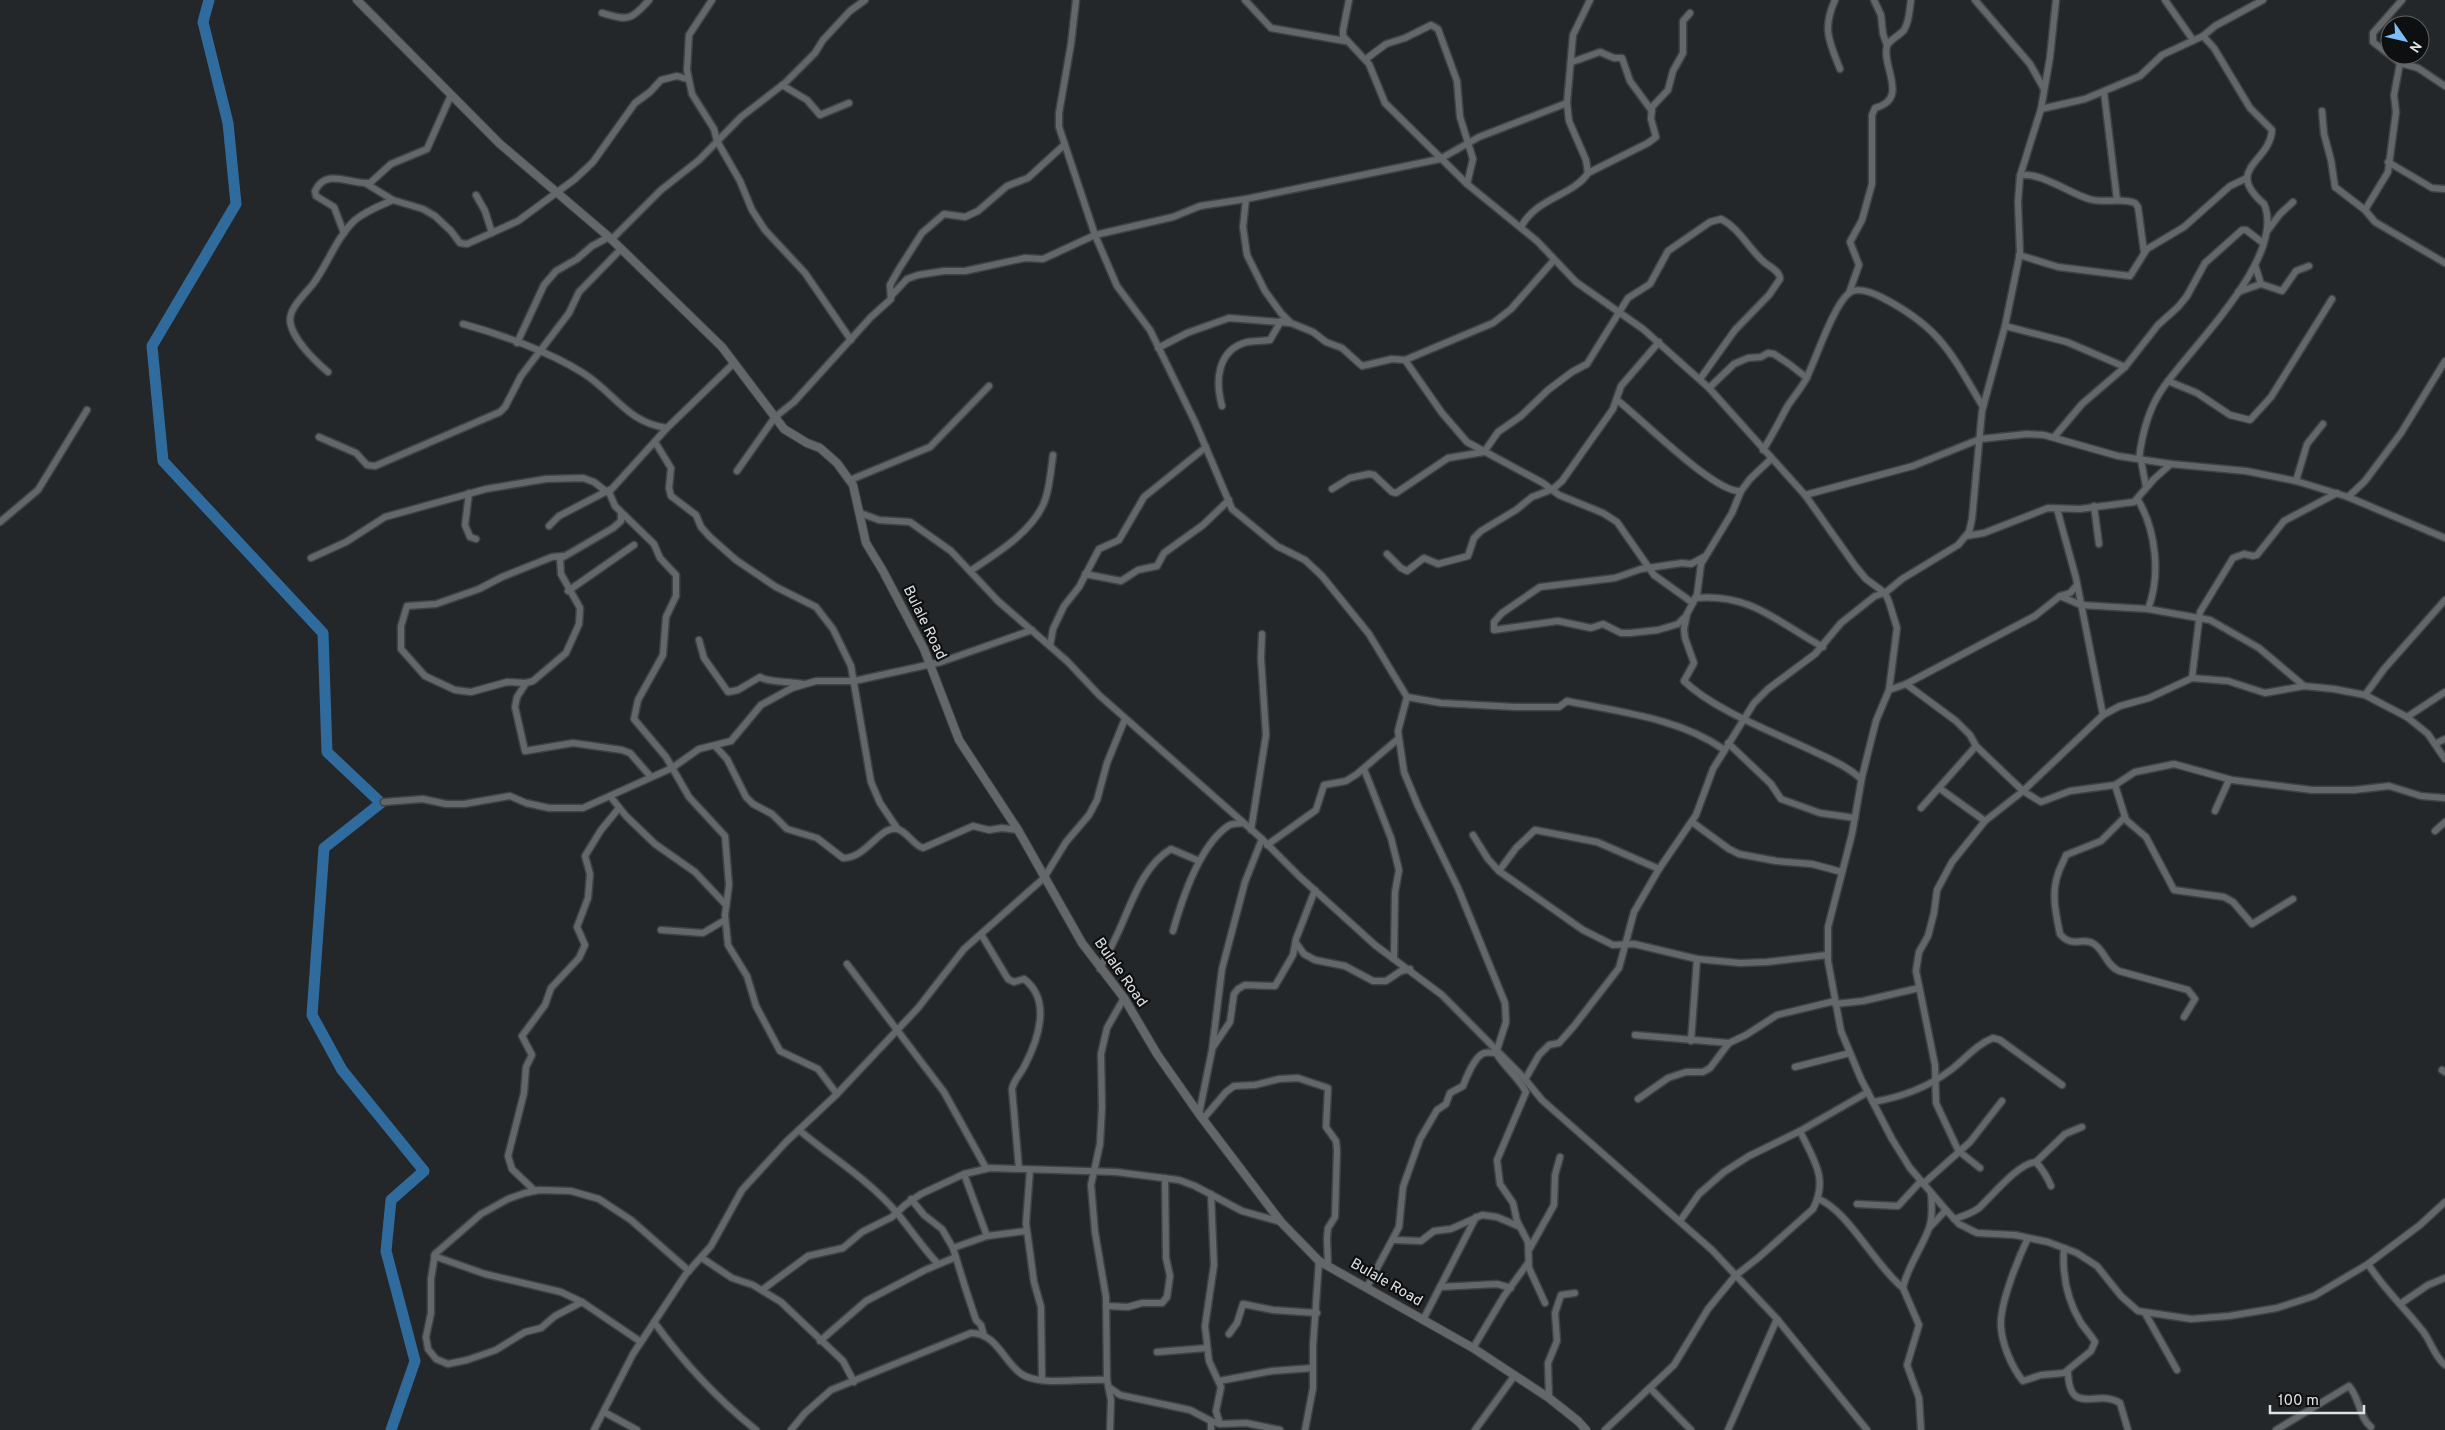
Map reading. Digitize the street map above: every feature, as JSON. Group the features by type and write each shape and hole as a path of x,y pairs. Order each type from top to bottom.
{"street":[{"name":"Bulale Road","path":"357,0 500,144 610,239 722,347 787,432 823,450 837,463 850,480 856,491 866,543 893,589 929,663 956,733 1018,830 1068,921 1100,969 1124,998 1157,1054 1281,1222 1319,1261 1472,1348 1515,1375 1549,1398 1578,1421 1586,1430"},
{"path":"602,13 619,19 626,19 640,10 649,0"},
{"path":"712,0 689,35 687,79 692,94 714,129 717,141 740,181 752,210 765,230 805,273 852,340"},
{"path":"517,343 547,281 556,271 577,259 592,246 610,239 661,190 699,160 741,116 782,85 815,53 823,40 850,11 865,0"},
{"path":"1076,0 1071,44 1059,112 1059,127 1084,197 1095,235 1121,293 1145,322 1206,447 1233,510 1277,546 1305,560 1322,576 1373,640 1407,697 1399,722 1398,740 1401,763 1414,797 1458,888 1505,1003 1506,1022 1496,1052 1504,1066 1518,1078 1526,1092 1497,1160 1500,1184 1513,1203 1519,1227 1530,1248"},
{"path":"1245,0 1269,27 1346,41"},
{"path":"1350,0 1342,30 1346,41 1366,59 1385,103 1440,159 1467,184 1521,227 1585,290 1619,312 1659,342 1700,379 1805,495 1866,579 1885,593 1897,628 1889,690 1876,721 1861,779 1842,872 1828,927 1827,955 1841,1032 1868,1092 1892,1139 1922,1182 1954,1219 1976,1233 2028,1238 2064,1248 2088,1258 2105,1274 2121,1296 2138,1311 2191,1319 2229,1316 2288,1305 2314,1296 2368,1264 2420,1225 2445,1202"},
{"path":"1588,173 1588,165 1570,121 1567,103 1573,36 1590,0"},
{"path":"1835,0 1828,18 1827,28 1830,46 1840,69"},
{"path":"1763,450 1806,378 1824,336 1849,293 1859,265 1850,242 1862,220 1872,184 1873,111 1887,102 1892,93 1892,77 1887,58 1888,45 1883,34 1882,15 1874,0"},
{"path":"1888,45 1900,35 1907,25 1911,0"},
{"path":"1974,0 2030,64 2044,89"},
{"path":"1527,1076 1540,1055 1549,1045 1559,1043 1574,1026 1618,968 1634,912 1659,869 1692,822 1713,769 1723,750 1758,697 1823,647 1848,617 1875,596 1885,593 1909,574 1958,545 1966,536 1972,520 1982,407 2005,326 2019,255 2018,202 2020,176 2041,109 2056,0"},
{"path":"2166,0 2193,40"},
{"path":"2041,109 2077,101 2104,92 2140,76 2162,56 2203,36 2215,26 2262,0"},
{"path":"2388,15 2402,0"},
{"path":"1652,111 1655,103 1668,90 1673,71 1683,52 1683,21 1690,12"},
{"path":"2380,24 2376,28 2372,39 2380,49"},
{"path":"1366,59 1386,44 1405,38 1431,25 1435,27 1443,40 1457,81 1458,107 1473,163 1467,184"},
{"path":"2146,487 2140,460 2147,420 2168,381 2238,292 2255,265 2266,233 2266,208 2252,194 2248,178 2251,166 2268,145 2272,130 2250,108 2203,36"},
{"path":"1521,227 1531,212 1578,184 1588,173 1654,140 1656,132 1652,111 1630,81 1622,58 1614,58 1600,52 1572,62"},
{"path":"2365,210 2388,172 2396,112 2394,96 2400,65"},
{"path":"2399,75 2408,65 2418,68 2445,86"},
{"path":"344,233 334,207 316,196 315,190 327,179 342,178 365,183 392,200 429,212 443,223 462,243 467,244 492,233 522,218 575,180 593,162 635,103 650,92 663,78 677,76 687,79"},
{"path":"782,85 802,96 822,115 849,103"},
{"path":"2104,92 2117,200"},
{"path":"365,183 372,181 391,164 427,149 451,94"},
{"path":"737,471 775,417 794,402 888,304 892,295 907,279 918,275 944,271 965,271 1025,258 1043,259 1095,235 1173,218 1200,206 1246,199 1440,159 1508,125 1567,103"},
{"path":"2322,111 2324,134 2331,160 2335,187 2365,210 2375,222 2445,263"},
{"path":"892,295 890,284 915,243 935,220 944,214 965,218 978,211 1007,186 1028,178 1064,145"},
{"path":"2388,162 2432,188 2445,189"},
{"path":"2020,176 2032,174 2090,200 2132,202 2138,207 2144,252"},
{"path":"2019,255 2058,267 2126,277 2132,275 2144,252 2196,218 2230,186 2248,178"},
{"path":"476,195 485,211 492,233"},
{"path":"1246,199 1244,227 1247,255 1263,287 1281,313 1291,323"},
{"path":"328,372 303,348 290,318 344,233 362,215 392,200"},
{"path":"2266,233 2280,214 2293,202"},
{"path":"1332,490 1350,478 1369,474 1374,475 1392,492 1396,493 1451,457 1484,452 1498,432 1518,418 1572,372 1587,364 1631,294 1650,284 1668,251 1716,219 1726,221 1764,262 1778,272 1780,279 1769,295 1735,330 1700,379"},
{"path":"2055,436 2082,404 2125,367 2158,325 2178,308 2205,263 2225,244 2242,230 2246,230 2263,243"},
{"path":"319,437 356,453 367,465 375,466 500,412 505,407 521,376 569,313 579,292 620,250"},
{"path":"1158,348 1187,333 1228,318 1291,323 1315,333 1326,342 1342,348 1362,366 1392,359 1405,360 1493,323 1511,309 1554,260"},
{"path":"2255,265 2261,284"},
{"path":"2238,292 2261,284 2282,291 2296,271 2309,266"},
{"path":"1849,293 1860,290 1874,293 1927,326 1952,354 1982,407"},
{"path":"2168,381 2197,393 2230,415 2250,420 2271,397 2332,300"},
{"path":"1222,406 1218,391 1219,378 1225,357 1242,344 1270,340 1275,328 1281,322"},
{"path":"463,324 517,343 576,369 591,378 633,417 647,424 667,428"},
{"path":"2005,326 2067,342 2125,367"},
{"path":"1387,554 1401,568 1407,571 1424,558 1438,564 1465,558 1469,554 1474,538 1481,531 1516,510 1532,497 1553,489 1562,481 1617,400 1621,386 1659,342"},
{"path":"1709,388 1734,364 1748,358 1761,357 1768,353 1774,354 1806,378"},
{"path":"1405,360 1459,434 1467,442 1553,489 1559,495 1603,513 1617,522 1657,577 1694,600 1724,597 1747,604 1771,615 1794,631 1823,647"},
{"path":"2348,497 2361,486 2401,432 2445,361"},
{"path":"549,526 558,516 608,491 667,428 734,362"},
{"path":"850,480 930,447 962,411 989,386"},
{"path":"1617,400 1701,471 1725,486 1741,491"},
{"path":"0,522 38,490 87,410"},
{"path":"2296,481 2307,444 2323,424"},
{"path":"1805,495 1912,466 1980,439 2027,434 2055,436 2087,448 2140,460 2246,471 2296,481 2348,497 2445,538"},
{"path":"655,442 671,468 669,488 672,497 696,515 701,528 728,554 776,587 809,602 819,609 833,629 846,656 854,681 870,778 880,803 896,828 923,848 973,826 989,830 1002,828 1018,830"},
{"path":"1050,646 1056,623 1100,549 1116,542 1123,535 1133,512 1144,497 1206,447"},
{"path":"970,571 1010,544 1039,513 1046,498 1053,455"},
{"path":"1704,557 1691,564 1682,563 1668,567 1650,568 1614,578 1540,588 1502,612 1494,622 1494,630 1558,621 1591,628 1603,624 1621,633 1630,633 1658,630 1678,624 1687,614 1694,600 1704,557 1732,512 1741,491 1754,474 1771,459"},
{"path":"1966,536 1984,533 2040,510 2118,505 2138,500 2146,487 2171,464"},
{"path":"311,558 346,542 385,517 469,493 546,480 583,478 594,482 608,491 610,498 621,512 654,544 660,558 676,575 676,596 666,617 663,655 641,693 634,716 635,722 657,744 690,797 725,836 728,850 729,885 725,920 728,945 747,976 756,1006 780,1051 818,1069 838,1094"},
{"path":"469,493 465,525 470,537 476,539"},
{"path":"2192,678 2199,617 2205,603 2233,558 2244,554 2257,555 2284,521 2337,493"},
{"path":"1086,574 1122,581 1138,570 1157,566 1164,553 1203,525 1229,500"},
{"path":"2138,500 2148,523 2156,569 2153,596 2148,609"},
{"path":"2094,506 2099,544"},
{"path":"2057,509 2078,585 2103,715"},
{"path":"563,556 559,563 568,591 580,610 579,624 569,649 538,678 526,683 507,682 476,692 460,691 424,676 401,650 400,637 405,608 408,606 436,604 480,590 502,577 552,557 563,556 585,546 613,528 621,521 621,512"},
{"path":"860,513 879,520 910,522 951,551 998,601 1050,646 1125,719 1251,830 1314,890 1394,959 1410,969 1442,995 1542,1100 1575,1131 1680,1221 1736,1276 1776,1319 1867,1430"},
{"path":"568,591 634,545"},
{"path":"1889,690 1906,684 2035,616 2060,596 2070,593 2078,585"},
{"path":"2060,596 2081,605 2148,609 2210,620 2259,648 2304,686"},
{"path":"2365,695 2384,669 2445,600"},
{"path":"1687,614 1685,636 1694,662 1684,681 1744,718 1832,759 1861,779"},
{"path":"699,640 704,658 728,692 738,690 760,677 768,681 783,680 804,684 854,681 929,663 941,662 1032,630"},
{"path":"1251,830 1266,735 1261,658 1262,634"},
{"path":"1980,1168 1959,1152 1936,1104 1935,1065 1919,988 1917,963 1919,952 1928,936 1939,885 1952,862 1985,821 2023,791 2103,715 2120,706 2149,698 2192,678 2228,681 2265,693 2304,686 2365,695 2419,725 2445,759"},
{"path":"526,683 516,702 525,750 574,743 622,750 630,753 651,777"},
{"path":"384,802 423,799 446,804 464,804 510,796 532,805 570,810 583,808 672,768 699,749 731,741 754,712 768,700 804,684"},
{"path":"1906,684 1956,721 1970,735 1976,746 2023,791 2041,802 2070,791 2115,785 2135,772 2174,764 2229,780 2312,790 2354,790 2389,786 2421,796 2445,798"},
{"path":"2407,717 2445,692"},
{"path":"1407,697 1441,703 1515,707 1559,707 1567,701 1626,713 1674,726 1704,737 1723,750"},
{"path":"594,1430 621,1374 654,1322 690,1271 718,1236 742,1190 799,1130 838,1094 924,1000 959,955 1044,878 1066,842 1089,815 1097,800 1107,764 1125,719"},
{"path":"2435,744 2445,739"},
{"path":"1267,845 1314,812 1324,785 1346,780 1364,769 1398,740"},
{"path":"1728,742 1771,784 1781,799 1820,813 1854,818"},
{"path":"715,746 727,759 746,796 753,804 772,814 787,829 817,838 843,858 860,855 878,837 896,828"},
{"path":"1921,808 1976,746"},
{"path":"1364,769 1391,838 1399,870 1394,920 1394,959"},
{"path":"2215,810 2229,780"},
{"path":"2115,785 2125,817 2129,823 2142,832 2171,887 2178,892 2224,897 2234,902 2252,924 2293,900"},
{"path":"1939,788 1985,821"},
{"path":"610,796 654,844 696,872 726,906"},
{"path":"535,1191 512,1169 508,1156 524,1093 526,1067 532,1055 522,1036 545,1005 551,988 577,961 584,947 584,939 577,926 588,898 590,874 585,856 601,830 619,808"},
{"path":"2125,817 2102,841 2066,855 2055,885 2055,907 2060,934 2068,941 2091,942 2095,944 2112,968 2118,971 2188,990 2195,999 2184,1017"},
{"path":"1692,822 1729,849 1740,854 1776,861 1812,864 1842,872"},
{"path":"2434,831 2445,822"},
{"path":"1172,931 1199,861 1226,828 1232,824 1243,823"},
{"path":"1499,871 1521,843 1535,830 1603,844 1659,869"},
{"path":"1473,835 1488,859 1499,871 1583,930 1614,945 1626,944 1697,959 1767,962 1827,955"},
{"path":"1201,1116 1222,970 1245,882 1262,840"},
{"path":"1100,969 1142,881 1157,862 1171,849 1199,861"},
{"path":"1212,1050 1230,1022 1236,991 1245,985 1274,986 1292,958 1295,942 1314,890"},
{"path":"661,930 703,933 725,920"},
{"path":"981,934 1008,979 1014,982 1024,979 1036,996 1041,1010 1041,1022 1026,1062 1016,1078 1012,1089 1019,1169"},
{"path":"1295,942 1304,954 1316,960 1345,966 1373,981 1386,981 1401,971 1410,969"},
{"path":"1691,1041 1697,959"},
{"path":"847,964 947,1098 986,1168"},
{"path":"1638,1099 1676,1074 1695,1073 1710,1068 1729,1043 1746,1035 1777,1015 1835,1002 1863,1001 1919,988"},
{"path":"1110,1430 1106,1306 1091,1185 1096,1171 1102,1107 1101,1054 1107,1028 1124,998"},
{"path":"1634,1036 1729,1043"},
{"path":"1873,1102 1898,1098 1935,1080 1951,1070 1983,1041 1993,1038 2000,1040 2062,1084"},
{"path":"1367,1287 1394,1240 1400,1218 1403,1187 1422,1136 1437,1110 1446,1104 1450,1093 1463,1086 1465,1078 1480,1055 1485,1052 1496,1052"},
{"path":"1795,1067 1850,1053"},
{"path":"1201,1116 1226,1092 1237,1085 1255,1085 1279,1079 1298,1078 1328,1088 1327,1130 1336,1141 1337,1150 1335,1217 1328,1228 1328,1266"},
{"path":"1680,1221 1711,1182 1749,1156 1800,1131 1868,1092"},
{"path":"1857,1204 1898,1206 1922,1182 1959,1152 2002,1101"},
{"path":"1954,1219 1978,1208 2020,1170 2030,1163 2036,1162 2061,1137 2082,1127"},
{"path":"799,1130 849,1167 896,1212 914,1238 938,1264"},
{"path":"1605,1430 1679,1359 1708,1309 1736,1276 1807,1216 1818,1199 1821,1177 1800,1131"},
{"path":"1472,1348 1528,1263 1530,1248 1554,1205 1555,1175 1560,1157"},
{"path":"2036,1162 2046,1174 2051,1186"},
{"path":"762,1290 808,1256 843,1248 862,1232 888,1220 911,1199 964,1174 986,1168 1096,1171 1164,1178 1188,1183 1242,1211 1281,1222"},
{"path":"1030,1170 1026,1231 1034,1282 1041,1307 1042,1380"},
{"path":"964,1174 987,1236"},
{"path":"1106,1306 1128,1307 1142,1303 1162,1303 1165,1300 1170,1276 1166,1258 1164,1178"},
{"path":"582,1302 555,1316 542,1328 522,1334 496,1350 467,1360 448,1364 431,1355 426,1344 432,1313 431,1279 434,1256 481,1214 508,1199 535,1191 571,1191 599,1199 630,1220 690,1271"},
{"path":"1929,1228 1931,1193"},
{"path":"1212,1194 1214,1265 1205,1322 1209,1361 1219,1381 1221,1390 1216,1411 1220,1424"},
{"path":"911,1199 924,1215 942,1229 953,1248 976,1320 981,1325 984,1336"},
{"path":"1818,1199 1834,1208 1884,1271 1903,1288 1919,1325 1907,1365 1919,1398 1921,1430"},
{"path":"1903,1288 1929,1228 1946,1210"},
{"path":"1394,1240 1421,1240 1434,1232 1450,1229 1476,1216 1497,1217 1519,1227"},
{"path":"1423,1320 1476,1216"},
{"path":"953,1248 987,1236 1026,1231"},
{"path":"2028,1238 2008,1290 2000,1326 2004,1343 2023,1381 2068,1371 2091,1351 2095,1342 2077,1315 2067,1288 2063,1267 2064,1248"},
{"path":"434,1256 479,1272 551,1288 582,1302 641,1342"},
{"path":"820,1340 866,1301 938,1264 956,1257"},
{"path":"702,1258 736,1280 762,1290 781,1302 843,1361 854,1382"},
{"path":"1305,1430 1313,1396 1319,1261"},
{"path":"1528,1263 1545,1303"},
{"path":"2368,1264 2423,1331 2438,1359 2445,1365"},
{"path":"2400,1304 2428,1285 2445,1278"},
{"path":"1440,1286 1497,1284 1511,1288"},
{"path":"1549,1398 1548,1362 1557,1341 1555,1312 1557,1302 1561,1294 1575,1293"},
{"path":"1229,1334 1236,1323 1243,1304 1273,1310 1317,1312"},
{"path":"2144,1313 2176,1370"},
{"path":"1728,1430 1776,1319"},
{"path":"654,1322 698,1378 738,1417 756,1430"},
{"path":"792,1430 805,1412 827,1393 962,1335 976,1333 984,1336 996,1344 1019,1373 1032,1379 1107,1380"},
{"path":"1157,1352 1207,1348"},
{"path":"1219,1381 1272,1371 1314,1368"},
{"path":"2068,1371 2069,1388 2074,1396 2081,1400 2112,1399 2120,1403 2123,1407 2128,1430"},
{"path":"1475,1430 1515,1375"},
{"path":"2276,1430 2350,1386 2358,1399 2366,1422 2371,1428"},
{"path":"1110,1388 1120,1395 1194,1411 1210,1421 1220,1424 1246,1423 1280,1430"},
{"path":"1650,1388 1691,1430"},
{"path":"604,1412 637,1430"},
{"path":"1210,1421 1211,1430"}],"waterway":[{"path":"209,0 203,22 228,123 236,204 152,346 163,461 323,633 327,752 381,803 324,848 312,1015 342,1070 424,1171 391,1200 386,1251 415,1361 391,1430"}]}
